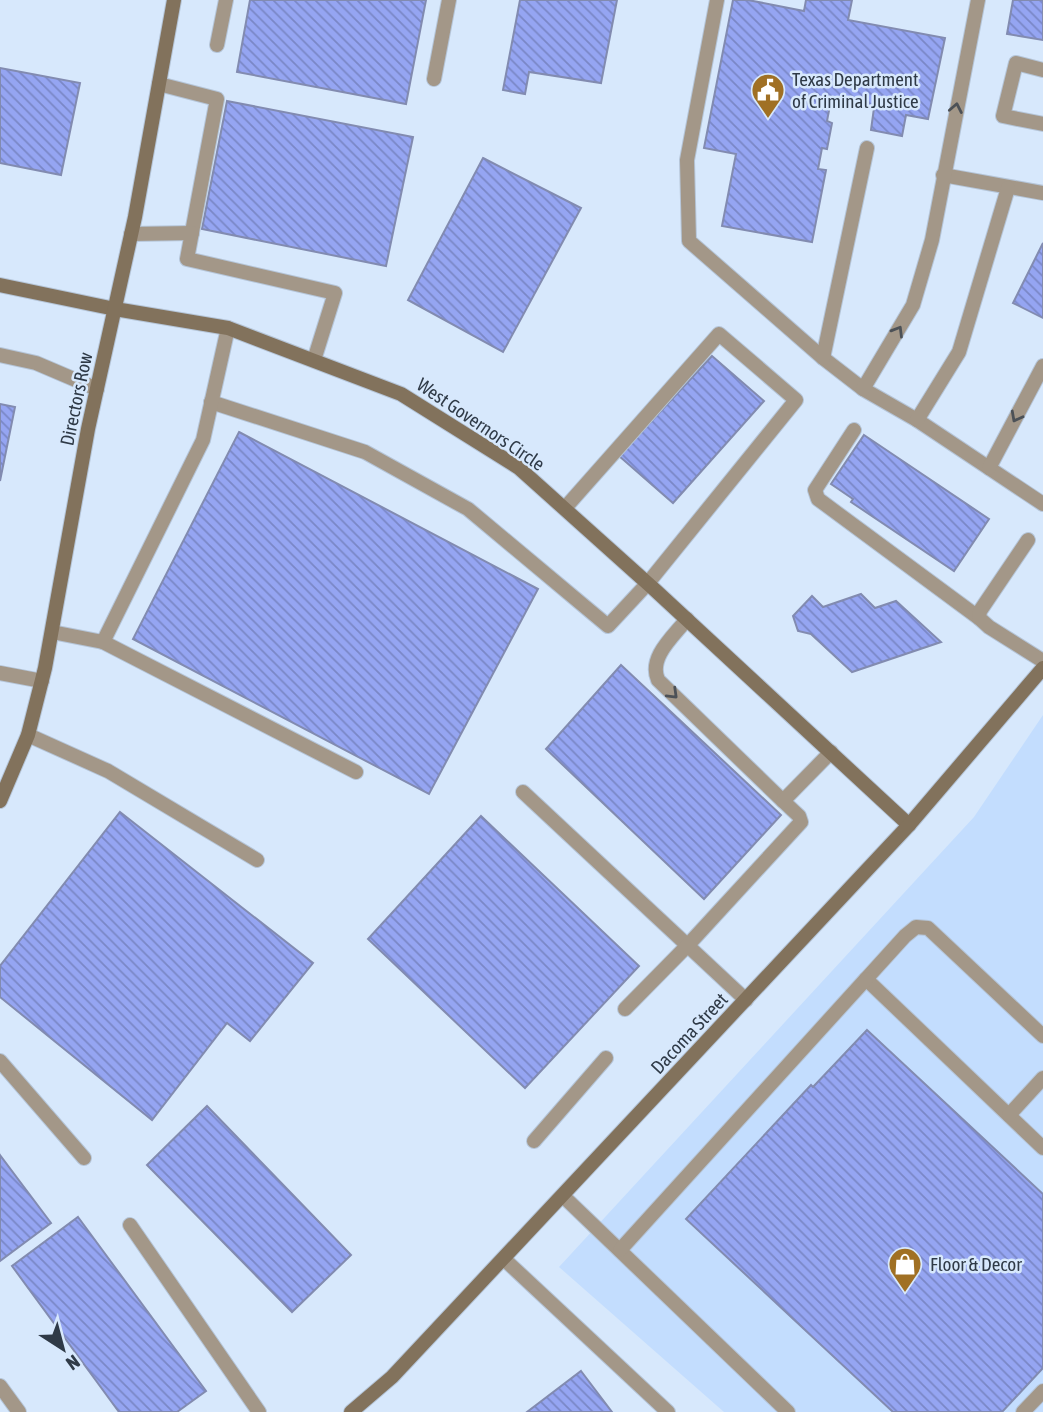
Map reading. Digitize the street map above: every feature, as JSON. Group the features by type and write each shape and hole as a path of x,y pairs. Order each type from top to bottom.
{"street":[{"name":"Directors Row","path":"0,801 28,735 42,681 97,389 131,234 173,0"},
{"name":"West Governors Circle","path":"0,285 115,309 228,328 401,394 520,468 909,825"},
{"name":"Dacoma Street","path":"351,1412 392,1377 564,1196 909,825 1043,668"}],"lane":[{"path":"217,45 226,0"},
{"path":"434,79 449,0"},
{"path":"717,0 687,160 689,241 823,358 863,389 917,420 1043,504"},
{"path":"863,389 913,305 932,240 977,0"},
{"path":"1043,69 1016,64 1003,116 1043,124"},
{"path":"159,84 216,99 187,259 335,293 314,360"},
{"path":"823,358 867,148"},
{"path":"943,175 1043,193"},
{"path":"917,420 959,352 1008,188"},
{"path":"131,234 192,233"},
{"path":"103,642 202,440 228,328"},
{"path":"211,402 365,452 468,509 608,626 648,583 796,400 719,334 565,508"},
{"path":"0,355 36,363 97,389"},
{"path":"989,468 1043,366"},
{"path":"854,430 815,490 818,499 989,627 1043,661"},
{"path":"979,618 980,611 1028,540"},
{"path":"625,1009 801,822 799,816 658,680 654,672 658,656 687,619"},
{"path":"52,632 103,642 356,772"},
{"path":"0,673 42,681"},
{"path":"28,735 107,771 257,860"},
{"path":"783,801 831,752"},
{"path":"523,792 746,1000"},
{"path":"620,1250 916,927 928,928 1043,1036"},
{"path":"866,979 1043,1148"},
{"path":"534,1142 606,1058"},
{"path":"0,1060 84,1158"},
{"path":"1009,1115 1043,1078"},
{"path":"564,1196 788,1412"},
{"path":"130,1225 259,1412"},
{"path":"504,1259 668,1412"},
{"path":"0,1386 19,1412"},
{"path":"1023,1412 1043,1391"}],"shaded area":[{"path":"1043,715 1043,1412 724,1412 559,1267 974,817"}],"building":[{"path":"250,0 426,0 406,104 237,72"},
{"path":"520,0 617,0 601,83 529,72 525,94 503,90"},
{"name":"Texas Department of Criminal Justice","path":"733,0 748,0 804,11 806,0 852,0 848,20 945,38 928,119 906,115 902,136 871,130 874,108 831,100 827,121 832,123 827,149 822,148 818,169 826,170 812,242 722,226 736,154 704,148"},
{"path":"1013,0 1043,0 1043,40 1007,34"},
{"path":"0,68 80,83 61,175 0,163"},
{"path":"227,101 413,137 386,266 202,229"},
{"path":"483,158 581,208 503,352 408,300"},
{"path":"1043,243 1043,318 1013,303"},
{"path":"712,356 764,401 673,503 619,456"},
{"path":"0,404 15,407 0,481"},
{"path":"239,432 538,589 429,794 133,639"},
{"path":"864,435 989,519 954,571 851,502 853,499 831,484"},
{"path":"861,594 875,608 896,601 941,642 852,672 811,634 798,631 793,616 812,596 823,607"},
{"path":"621,665 781,815 704,899 546,749"},
{"path":"120,812 313,963 250,1041 227,1023 152,1120 0,997 0,966"},
{"path":"481,816 639,966 525,1088 368,939"},
{"name":"Floor & Decor","path":"867,1030 1043,1194 1043,1368 1002,1412 893,1412 686,1219 811,1085 813,1087"},
{"path":"207,1106 351,1255 292,1312 147,1165"},
{"path":"0,1155 51,1223 0,1261"},
{"path":"78,1217 206,1391 177,1412 119,1412 12,1266"},
{"path":"581,1371 612,1412 527,1412"}],"place":[{"name":"Texas Department of Criminal Justice","path":"768,120"},
{"name":"Floor & Decor","path":"905,1294"}]}
